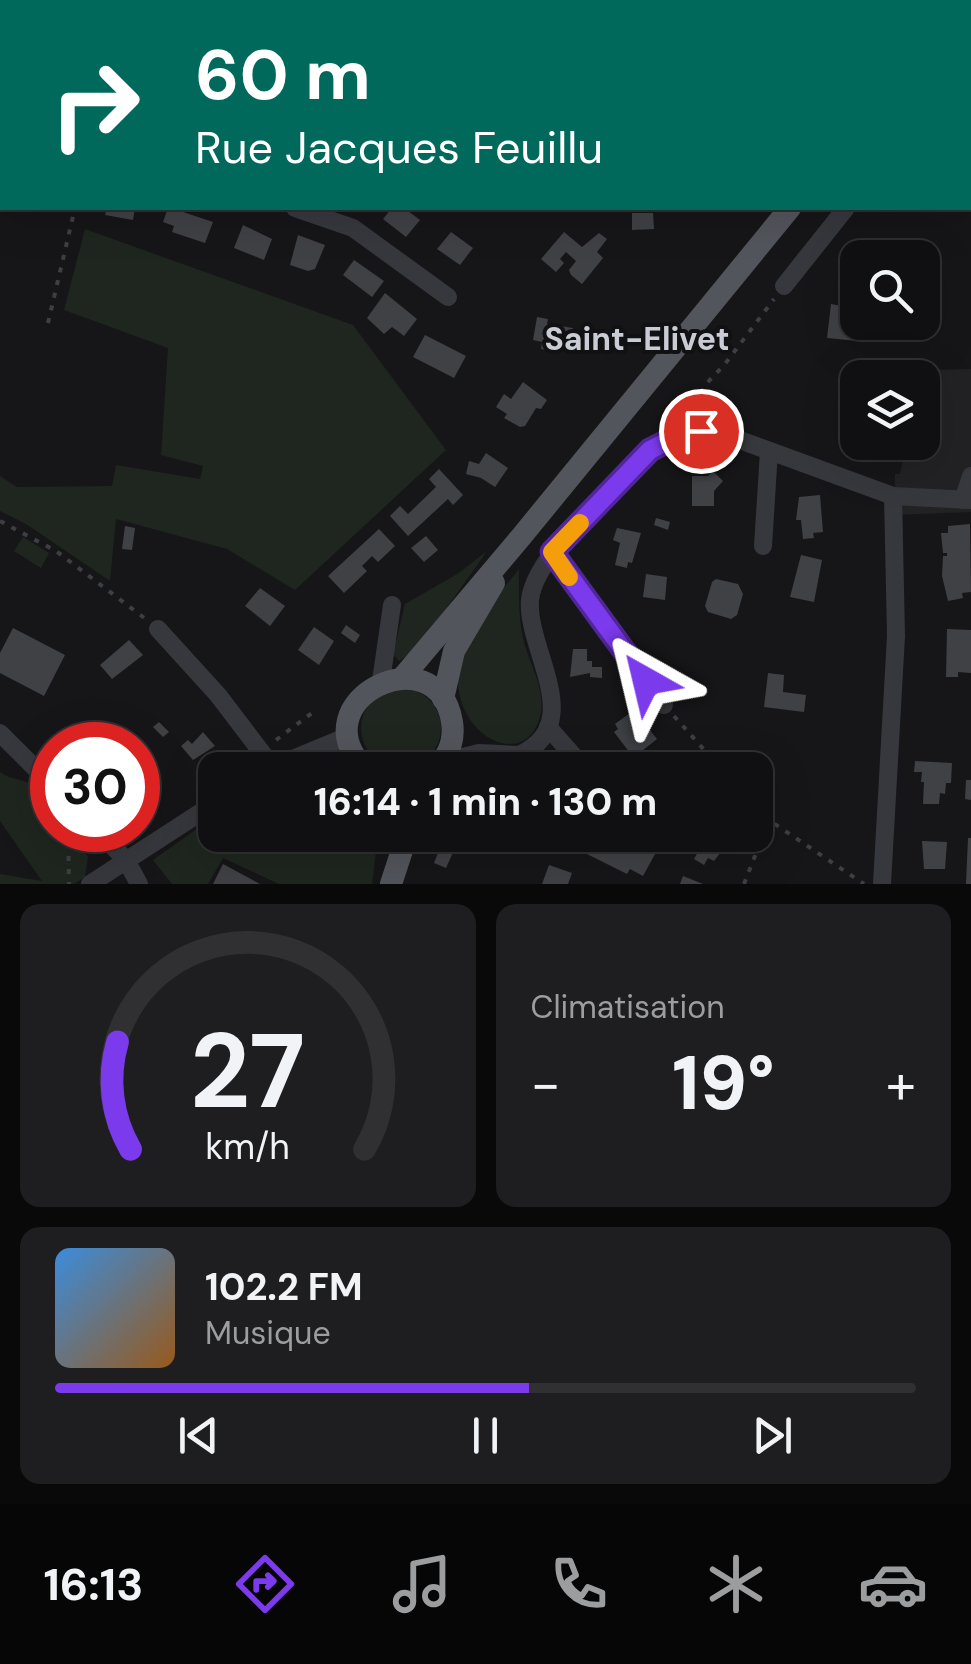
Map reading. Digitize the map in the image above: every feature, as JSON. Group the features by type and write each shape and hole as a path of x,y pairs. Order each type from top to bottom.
{"main road":[{"path":"352,752 349,719 366,690 392,680 522,537 788,210"},
{"path":"443,700 454,652 522,537"},
{"path":"392,680 432,688 443,700 453,730 447,752"},
{"path":"389,852 390,884"},
{"path":"390,884 401,852"}],"street":[{"path":"302,210 353,228 448,296"},
{"path":"784,286 844,210"},
{"path":"524,752 548,727 554,704 530,612 534,580 552,552 650,450 676,437 701,431 718,432 892,496 967,500 971,476"},
{"path":"763,546 769,450"},
{"path":"882,884 896,636 892,496"},
{"path":"552,552 664,705"},
{"path":"392,605 392,680"},
{"path":"158,629 218,695 258,752"},
{"path":"548,727 570,752"},
{"path":"453,730 478,752"},
{"path":"0,733 30,763"},
{"path":"299,752 348,736"},
{"path":"90,884 198,814"},
{"path":"118,852 138,884"}],"path":[{"path":"48,323 75,210"},
{"path":"676,437 706,382 725,364 784,286"},
{"path":"0,521 56,551 158,629"},
{"path":"664,705 706,752"},
{"path":"276,752 312,713"},
{"path":"773,823 864,884"},
{"path":"68,852 68,884"},
{"path":"744,884 756,852"}],"shaded area":[{"path":"85,229 353,325 446,450 295,590 227,549 116,519 110,581 0,511 0,476 17,487 112,486 116,465 200,479 203,466 161,455 168,348 64,310"},
{"path":"971,369 971,512 894,515 895,474 900,474 903,460 940,460 940,370"},
{"path":"23,537 49,553 41,568 14,551"},
{"path":"487,551 417,650 399,661 393,654 405,604 459,573"},
{"path":"519,569 521,629 542,702 533,732 520,742 504,744 473,724 462,704 458,680 462,651 472,629"},
{"path":"393,689 409,689 423,695 440,720 440,736 432,752 370,752 362,736 362,720 368,706"},
{"path":"0,772 30,784 30,852 84,852 88,857 85,877 74,884 0,884 0,874 42,881 0,821"},
{"path":"198,828 198,852 376,852 372,884 279,884 223,858 208,884 172,884 153,860"}],"building":[{"path":"106,210 135,210 133,220 105,215"},
{"path":"167,210 180,210 213,222 205,243 172,232 174,226 163,222"},
{"path":"390,210 407,210 420,220 406,237 383,219"},
{"path":"632,213 653,213 654,229 632,230"},
{"path":"243,225 272,239 264,260 234,248"},
{"path":"451,232 473,248 460,265 437,249"},
{"path":"564,232 582,247 599,233 607,239 597,252 603,258 582,284 571,275 569,270 576,261 566,252 560,259 564,263 556,272 541,259"},
{"path":"298,235 325,245 315,269 308,271 290,265"},
{"path":"354,260 384,281 372,297 343,275"},
{"path":"385,293 417,319 404,336 392,327 384,334 367,318"},
{"path":"831,304 840,306 840,339 827,338"},
{"path":"537,317 548,319 547,324 573,328 569,349 541,349 542,342 533,340"},
{"path":"425,335 466,356 454,378 413,357"},
{"path":"523,382 547,400 520,427 504,418 507,414 496,407 504,394 511,399"},
{"path":"486,453 508,468 495,487 466,474 469,461 479,464"},
{"path":"439,469 463,495 453,505 448,499 408,536 390,516 400,506 408,514 436,487 429,479"},
{"path":"713,471 723,481 714,491 714,506 692,506 692,476 708,476"},
{"path":"820,495 823,532 803,539 801,520 796,520 799,497"},
{"path":"656,518 670,522 668,530 654,525"},
{"path":"970,524 971,592 948,601 942,576 943,556 947,553 943,553 941,533 948,533 948,526"},
{"path":"125,526 135,528 132,550 122,549"},
{"path":"617,528 641,533 627,568 615,565 620,543 613,540"},
{"path":"379,529 395,546 378,562 372,556 362,566 367,571 344,593 328,576"},
{"path":"426,536 438,550 424,562 411,548"},
{"path":"801,555 822,560 814,602 790,597"},
{"path":"646,574 667,577 665,600 643,597"},
{"path":"716,579 738,584 743,594 737,615 731,619 708,612 705,606"},
{"path":"260,588 285,606 270,626 245,606"},
{"path":"346,625 360,635 355,643 341,633"},
{"path":"314,627 334,641 319,665 298,650"},
{"path":"13,628 65,655 44,696 0,673 0,653"},
{"path":"947,629 971,630 971,673 958,672 958,677 946,677"},
{"path":"129,640 143,655 112,679 100,665"},
{"path":"573,649 587,649 587,661 592,661 592,667 602,667 602,678 590,677 590,673 570,677"},
{"path":"768,673 784,675 783,692 806,695 804,712 764,707"},
{"path":"634,710 657,739 641,752 629,752 614,732 618,729 615,724"},
{"path":"160,723 169,732 163,737 160,734"},
{"path":"203,732 215,746 198,752 193,760 181,746 188,740 192,744"},
{"path":"915,761 952,763 951,783 946,783 945,794 940,793 939,804 923,804 924,782 922,772 914,772"},
{"path":"966,780 971,780 971,800 965,799"},
{"path":"971,838 971,884 966,884"},
{"path":"922,841 947,842 945,869 924,869"},
{"path":"438,852 453,852 446,868 434,863"},
{"path":"656,852 643,876 630,869 627,874 585,853"},
{"path":"698,852 721,852 714,861 708,858 704,865 694,859"},
{"path":"223,864 260,884 213,884"},
{"path":"549,865 572,873 568,884 542,884"},
{"path":"683,876 703,884 680,884"}],"slow traffic":[{"path":"569,577 552,552 580,523"}],"district":[{"name":"Saint-Elivet","path":"637,339"}],"route":[{"path":"646,681 552,552 650,450 667,440 701,431"}]}
